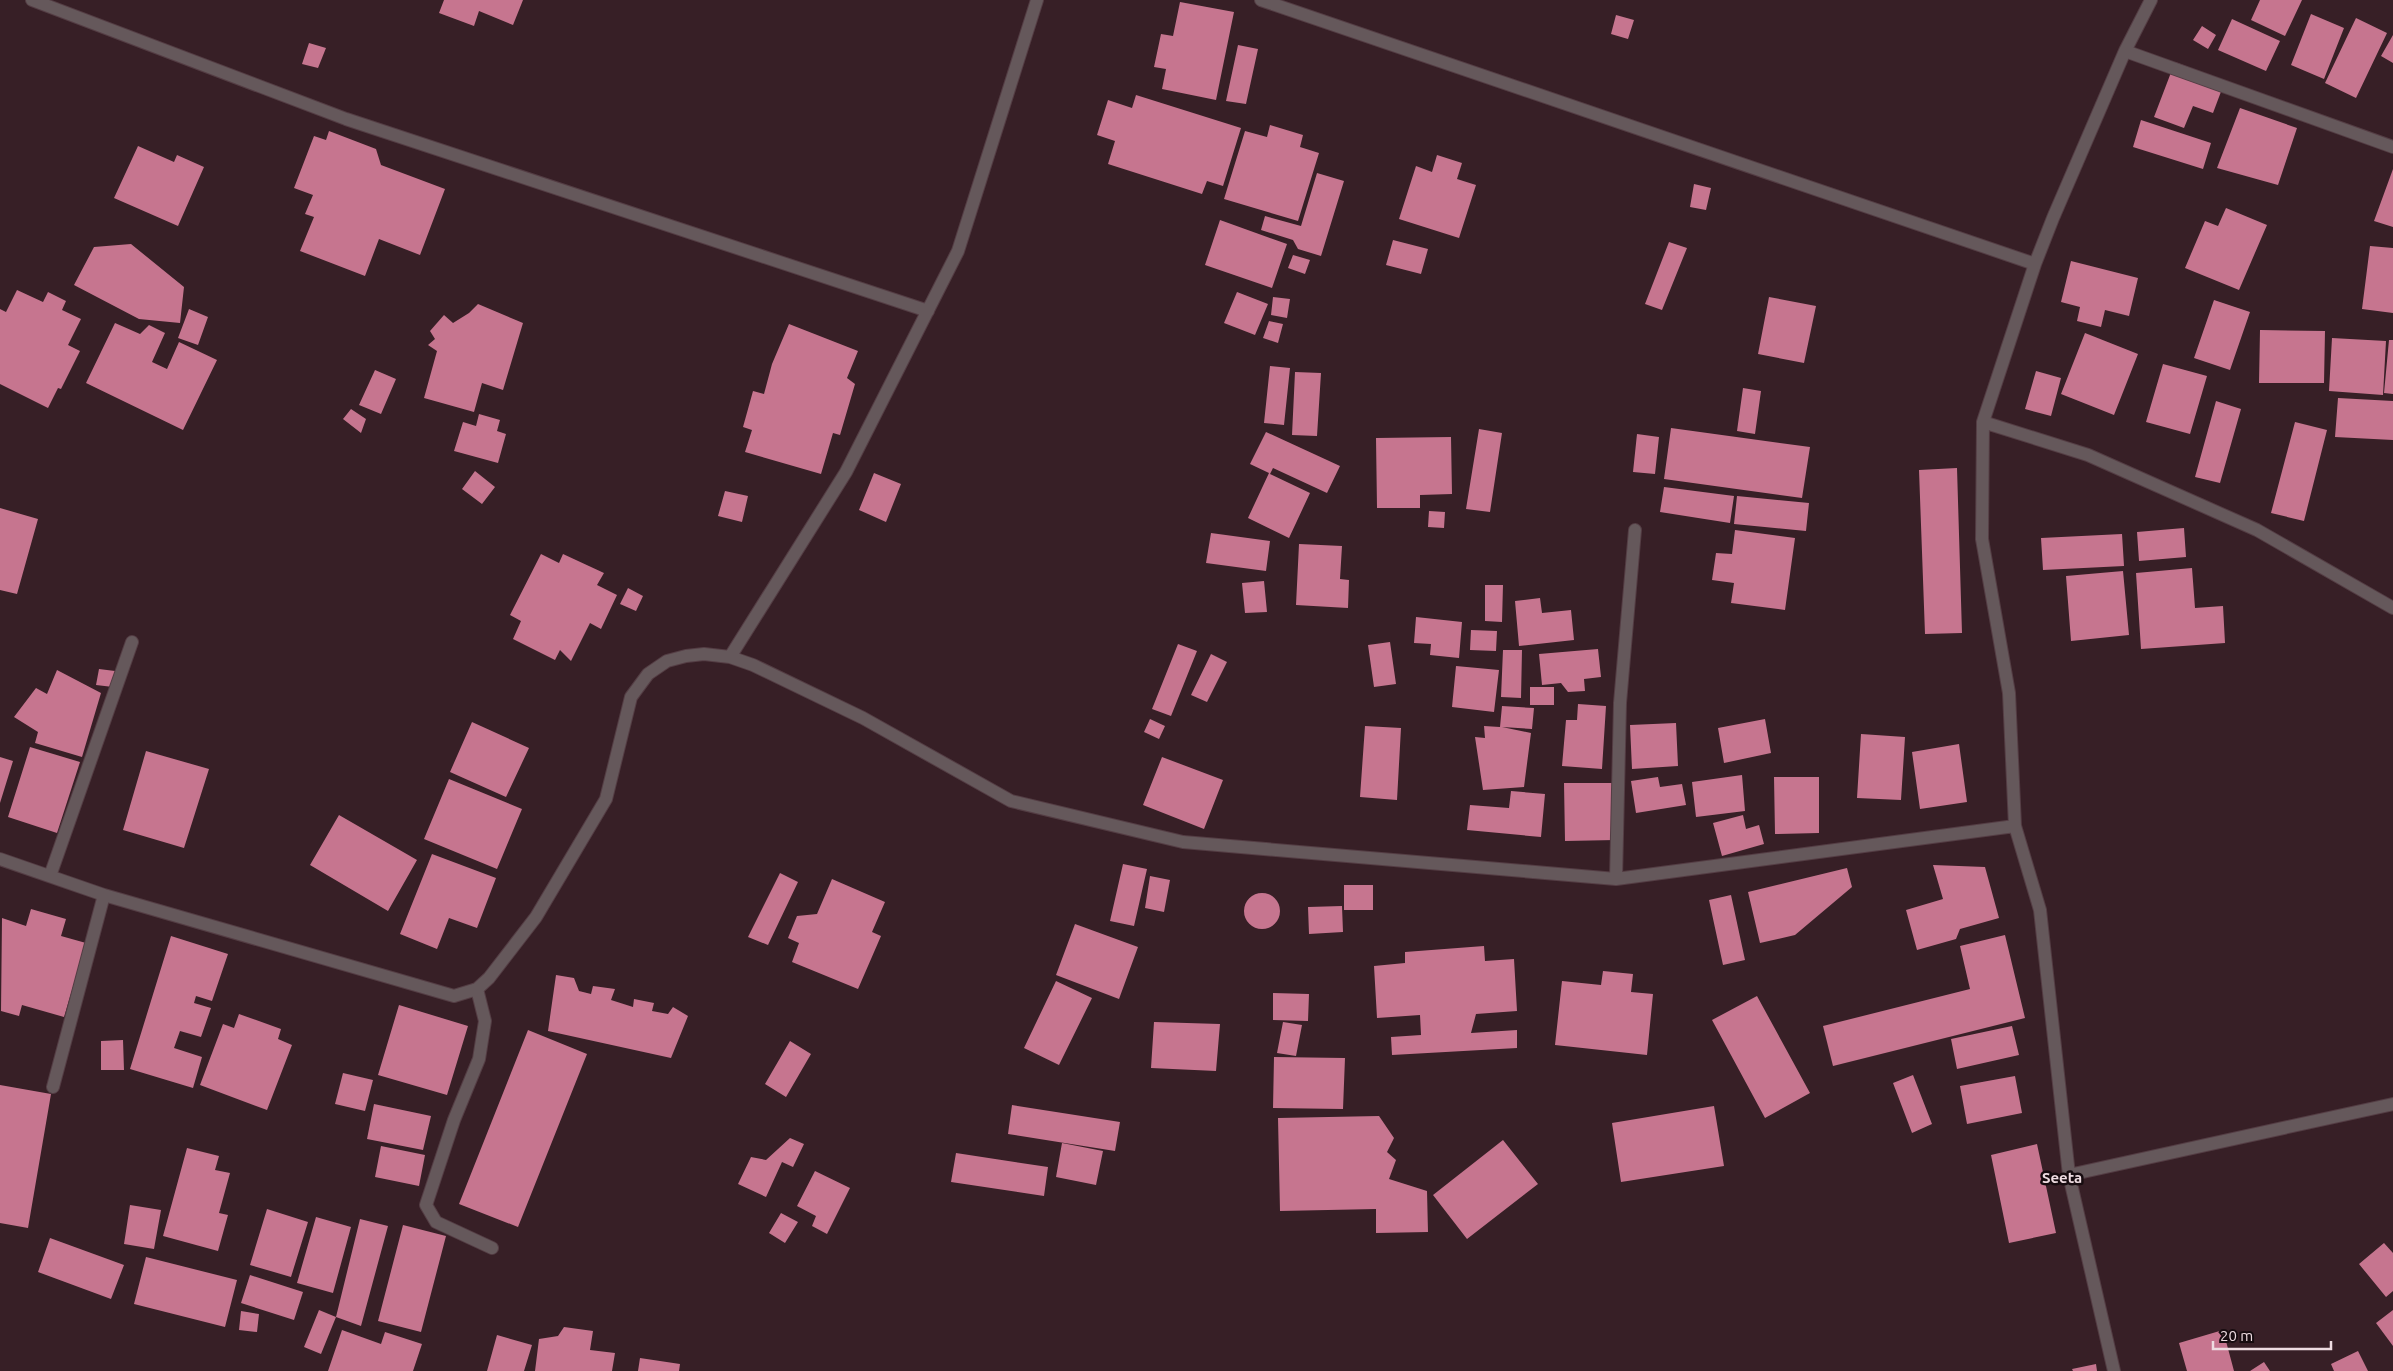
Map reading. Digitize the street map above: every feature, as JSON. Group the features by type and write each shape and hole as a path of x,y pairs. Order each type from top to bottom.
{"street":[{"path":"32,0 346,119 928,311"},
{"path":"730,657 846,472 958,251 1037,0"},
{"path":"1261,0 2035,264"},
{"path":"2114,1371 2069,1174 2040,910 2015,826 2009,693 1982,539 1983,422 2035,264 2125,51 2151,0"},
{"path":"2125,51 2393,147"},
{"path":"1983,422 2088,455 2257,530 2393,608"},
{"path":"1616,879 1620,703 1635,530"},
{"path":"50,876 132,642"},
{"path":"0,859 104,895 454,996 477,989 489,978 536,917 606,799 631,697 648,674 667,661 704,654 730,657 753,665 863,718 1011,801 1183,842 1616,879 2015,826"},
{"path":"53,1087 104,895"},
{"path":"477,989 485,1021 479,1059 454,1120 426,1206 436,1222 492,1248"},
{"path":"2069,1174 2393,1104"}],"building":[{"path":"444,0 523,0 513,25 479,11 474,26 439,13"},
{"path":"2260,0 2302,0 2285,36 2251,20"},
{"path":"1180,2 1234,12 1216,100 1162,89 1166,69 1154,67 1161,34 1173,36"},
{"path":"2311,14 2344,28 2324,79 2291,65"},
{"path":"1616,15 1634,20 1628,39 1611,34"},
{"path":"2356,18 2387,33 2356,98 2325,83"},
{"path":"2232,19 2280,41 2266,71 2218,50"},
{"path":"2202,26 2216,35 2208,49 2193,40"},
{"path":"2393,35 2393,63 2381,56"},
{"path":"309,43 326,48 318,68 302,64"},
{"path":"1238,45 1258,49 1246,104 1226,101"},
{"path":"2175,62 2225,81 2213,113 2193,106 2184,128 2154,117"},
{"path":"1136,95 1241,128 1223,186 1207,181 1202,194 1108,164 1115,141 1097,135 1108,100 1132,108"},
{"path":"2240,108 2297,128 2278,185 2217,168"},
{"path":"2141,120 2211,143 2203,169 2133,147"},
{"path":"1270,125 1303,135 1300,147 1319,153 1298,221 1224,199 1245,131 1267,137"},
{"path":"329,131 376,149 381,165 445,189 420,255 379,239 365,276 300,251 314,217 305,214 313,195 294,188 314,136 326,140"},
{"path":"138,146 174,162 177,155 204,167 178,226 114,198"},
{"path":"1437,155 1462,163 1457,179 1476,185 1459,238 1399,219 1416,166 1432,172"},
{"path":"2393,169 2393,227 2374,221"},
{"path":"1317,173 1344,181 1321,256 1298,249 1293,240 1261,230 1265,216 1301,226"},
{"path":"1694,184 1711,188 1706,210 1690,207"},
{"path":"2226,208 2267,225 2239,290 2185,268 2205,221 2218,226"},
{"path":"1220,220 1287,244 1272,288 1205,265"},
{"path":"1393,240 1428,249 1421,274 1386,265"},
{"path":"1669,242 1687,248 1662,310 1645,304"},
{"path":"131,244 184,287 180,323 139,319 74,285 94,247"},
{"path":"2370,246 2393,248 2393,313 2362,309"},
{"path":"1293,255 1310,260 1305,274 1288,268"},
{"path":"2071,261 2138,278 2129,316 2105,310 2101,327 2077,321 2080,307 2061,302"},
{"path":"17,290 43,302 48,292 66,301 62,310 81,319 68,345 80,351 61,389 58,388 48,408 0,384 0,309 6,312"},
{"path":"1237,292 1268,304 1255,335 1224,323"},
{"path":"1273,297 1290,299 1287,318 1271,315"},
{"path":"1769,297 1816,306 1804,363 1758,354"},
{"path":"2214,300 2250,312 2230,370 2194,358"},
{"path":"478,304 523,323 503,390 482,383 474,412 424,398 437,351 428,345 435,339 430,331 444,315 453,323 469,313"},
{"path":"189,309 208,317 198,345 178,338"},
{"path":"1269,321 1283,324 1278,343 1263,338"},
{"path":"115,323 140,334 149,325 165,333 152,362 167,369 179,342 217,360 183,430 86,383"},
{"path":"789,324 858,351 847,378 855,384 840,435 833,433 821,474 745,452 752,430 743,427 753,391 764,394 772,364"},
{"path":"2260,330 2325,331 2324,383 2259,383"},
{"path":"2085,333 2138,354 2114,415 2061,394"},
{"path":"2332,338 2386,341 2383,395 2329,391"},
{"path":"2389,340 2393,340 2393,394 2384,393"},
{"path":"2163,364 2207,376 2190,434 2146,422"},
{"path":"1270,366 1290,368 1284,425 1264,423"},
{"path":"375,370 396,379 381,414 359,405"},
{"path":"2036,371 2061,378 2051,416 2025,409"},
{"path":"1295,372 1321,373 1317,436 1292,435"},
{"path":"1743,388 1761,391 1755,434 1737,431"},
{"path":"2338,398 2393,401 2393,440 2335,437"},
{"path":"2216,401 2241,409 2220,483 2195,477"},
{"path":"351,409 366,419 361,433 343,419"},
{"path":"479,414 500,420 497,431 506,434 498,463 454,451 463,422 476,426"},
{"path":"2295,422 2327,430 2304,521 2271,513"},
{"path":"1671,428 1810,447 1802,498 1664,479"},
{"path":"1479,429 1502,433 1490,512 1466,509"},
{"path":"1266,432 1340,466 1327,493 1273,468 1270,474 1310,493 1289,538 1248,518 1269,473 1250,464"},
{"path":"1637,434 1659,437 1655,474 1633,472"},
{"path":"1451,437 1452,494 1420,495 1420,508 1377,508 1376,438"},
{"path":"1957,468 1962,633 1925,634 1919,470"},
{"path":"475,471 495,487 482,504 462,489"},
{"path":"874,473 901,484 886,522 859,510"},
{"path":"1664,487 1734,496 1730,523 1660,512"},
{"path":"725,491 748,496 742,522 718,516"},
{"path":"1737,496 1809,503 1806,531 1734,524"},
{"path":"0,508 38,519 17,594 0,590"},
{"path":"1429,511 1445,512 1444,528 1428,527"},
{"path":"2184,528 2186,557 2139,561 2137,532"},
{"path":"1735,530 1795,538 1785,610 1731,603 1734,583 1712,580 1716,553 1732,554"},
{"path":"1211,533 1270,541 1266,571 1206,563"},
{"path":"2122,534 2124,566 2043,570 2041,538"},
{"path":"1299,544 1342,546 1340,579 1349,580 1348,608 1296,605"},
{"path":"541,554 559,563 563,554 604,573 597,585 617,595 601,629 590,623 571,661 560,650 555,660 513,639 521,621 510,615"},
{"path":"2192,568 2195,608 2223,606 2225,643 2141,649 2136,573"},
{"path":"2123,571 2129,635 2071,641 2066,576"},
{"path":"1264,581 1267,612 1245,613 1242,583"},
{"path":"1485,585 1503,585 1502,622 1485,621"},
{"path":"628,588 643,596 636,611 620,604"},
{"path":"1540,598 1542,613 1571,610 1574,640 1519,646 1515,601"},
{"path":"1416,617 1462,622 1459,658 1430,655 1431,644 1414,643"},
{"path":"1471,630 1497,631 1496,651 1470,650"},
{"path":"1390,642 1396,684 1374,687 1368,645"},
{"path":"1178,644 1197,651 1171,716 1152,709"},
{"path":"1598,649 1601,677 1584,679 1585,691 1568,692 1561,683 1542,685 1539,654"},
{"path":"1503,650 1522,650 1521,698 1501,697"},
{"path":"1211,654 1227,662 1207,702 1191,695"},
{"path":"1456,666 1499,670 1494,712 1452,707"},
{"path":"99,669 115,671 113,687 96,685"},
{"path":"57,670 101,693 82,757 35,743 38,732 14,717 36,688 47,694"},
{"path":"1530,687 1554,687 1554,705 1530,705"},
{"path":"1578,704 1606,706 1602,769 1562,766 1566,720 1577,720"},
{"path":"1502,706 1534,708 1532,729 1502,727 1531,733 1524,787 1483,790 1475,737 1485,738 1484,726 1500,727"},
{"path":"1150,719 1165,726 1159,739 1144,732"},
{"path":"1765,719 1771,753 1724,763 1718,728"},
{"path":"472,722 529,748 506,797 450,772"},
{"path":"1676,723 1678,766 1632,769 1630,725"},
{"path":"1365,726 1401,728 1397,800 1360,797"},
{"path":"1861,734 1905,737 1901,800 1857,798"},
{"path":"1959,744 1967,802 1920,809 1912,752"},
{"path":"30,747 80,762 57,833 8,817"},
{"path":"146,751 209,769 184,848 123,830"},
{"path":"0,757 13,761 0,803"},
{"path":"1162,757 1223,780 1204,829 1143,805"},
{"path":"1742,775 1745,811 1696,817 1692,782"},
{"path":"1658,777 1660,787 1682,784 1686,805 1636,813 1631,781"},
{"path":"1774,777 1819,777 1819,833 1775,834"},
{"path":"449,779 522,809 497,869 424,839"},
{"path":"1564,783 1616,783 1616,840 1565,841"},
{"path":"1511,791 1545,794 1541,837 1467,830 1470,805 1509,808"},
{"path":"339,815 417,860 388,911 310,865"},
{"path":"1743,815 1746,829 1759,825 1764,844 1722,856 1713,823"},
{"path":"432,854 496,878 477,928 449,918 437,949 400,934"},
{"path":"1123,864 1147,869 1134,926 1110,921"},
{"path":"1933,865 1985,867 1999,918 1960,929 1956,939 1917,950 1906,910 1943,899"},
{"path":"1847,868 1852,887 1795,935 1760,943 1748,892"},
{"path":"780,873 798,882 768,945 748,937"},
{"path":"1150,876 1170,880 1164,912 1145,908"},
{"path":"832,879 885,902 872,932 881,936 858,989 792,962 799,943 788,938 797,916 817,914"},
{"path":"1344,885 1373,885 1373,910 1344,910"},
{"path":"1262,893 1275,898 1280,911 1275,924 1262,929 1249,924 1244,911 1249,898"},
{"path":"1731,895 1745,960 1723,965 1709,900"},
{"path":"1342,906 1343,932 1309,934 1308,907"},
{"path":"31,909 66,919 61,936 86,943 64,1017 22,1005 19,1016 1,1011 2,918 26,926"},
{"path":"1075,924 1138,947 1119,999 1056,975"},
{"path":"2005,935 2025,1018 1833,1066 1823,1026 1970,989 1960,946"},
{"path":"171,936 228,954 212,1001 196,996 194,1003 211,1008 201,1037 180,1031 174,1048 202,1057 193,1088 130,1069"},
{"path":"1484,946 1485,961 1514,959 1517,1011 1476,1014 1471,1033 1517,1030 1517,1048 1392,1055 1391,1037 1421,1035 1420,1015 1377,1018 1374,966 1405,963 1405,952"},
{"path":"1603,971 1633,974 1631,992 1653,994 1647,1055 1555,1045 1562,981 1601,985"},
{"path":"556,975 574,978 579,991 591,994 593,986 615,989 611,1000 633,1007 634,999 654,1003 652,1011 668,1014 673,1007 688,1016 671,1058 548,1031"},
{"path":"1056,981 1092,998 1059,1065 1024,1048"},
{"path":"1273,993 1309,994 1308,1021 1273,1020"},
{"path":"1757,996 1810,1093 1765,1118 1712,1020"},
{"path":"399,1005 468,1026 447,1095 378,1075"},
{"path":"239,1014 281,1029 278,1039 292,1045 267,1110 200,1085 223,1024 234,1028"},
{"path":"1154,1022 1220,1024 1216,1071 1151,1068"},
{"path":"1283,1022 1302,1025 1296,1056 1277,1053"},
{"path":"2012,1026 2019,1055 1957,1069 1951,1039"},
{"path":"528,1030 587,1054 518,1227 459,1204"},
{"path":"123,1040 124,1070 101,1070 101,1041"},
{"path":"790,1041 811,1054 786,1097 765,1084"},
{"path":"1274,1057 1345,1058 1343,1109 1273,1108"},
{"path":"343,1073 373,1080 365,1111 335,1104"},
{"path":"1913,1075 1932,1124 1912,1133 1893,1083"},
{"path":"2015,1076 2022,1113 1967,1124 1960,1086"},
{"path":"0,1085 51,1094 28,1228 0,1223"},
{"path":"374,1104 431,1116 423,1150 367,1139"},
{"path":"1012,1105 1120,1122 1115,1151 1008,1134"},
{"path":"1714,1106 1724,1166 1621,1182 1612,1123"},
{"path":"1379,1116 1394,1138 1387,1152 1396,1160 1389,1179 1427,1191 1428,1232 1376,1233 1376,1209 1280,1211 1278,1118"},
{"path":"790,1138 804,1144 793,1167 782,1162 766,1197 738,1184 751,1157 766,1160"},
{"path":"1503,1140 1538,1184 1467,1239 1433,1195"},
{"path":"1062,1143 1103,1151 1096,1185 1056,1177"},
{"path":"2037,1144 2056,1233 2009,1243 1991,1155"},
{"path":"381,1146 425,1155 419,1186 375,1177"},
{"path":"187,1148 219,1156 215,1170 230,1173 219,1213 228,1215 218,1251 163,1236"},
{"path":"956,1153 1048,1167 1044,1196 951,1182"},
{"path":"815,1171 850,1188 827,1234 812,1226 816,1216 797,1206"},
{"path":"130,1205 161,1210 154,1249 124,1244"},
{"path":"267,1209 308,1222 291,1277 250,1265"},
{"path":"781,1213 798,1222 785,1243 769,1233"},
{"path":"316,1217 351,1227 333,1293 297,1283"},
{"path":"360,1219 388,1226 361,1326 336,1317"},
{"path":"403,1225 446,1236 421,1332 378,1321"},
{"path":"50,1238 124,1265 111,1299 38,1272"},
{"path":"2384,1243 2393,1253 2393,1291 2386,1297 2359,1264"},
{"path":"146,1257 237,1280 225,1327 134,1304"},
{"path":"250,1275 303,1292 294,1320 241,1303"},
{"path":"319,1310 336,1317 321,1354 304,1347"},
{"path":"2393,1310 2393,1346 2376,1323"},
{"path":"241,1311 259,1314 257,1332 239,1330"},
{"path":"564,1327 593,1331 590,1350 615,1353 612,1371 535,1371 539,1339 558,1336"},
{"path":"342,1330 381,1344 385,1332 422,1344 413,1371 328,1371"},
{"path":"2223,1330 2234,1371 2187,1371 2179,1343"},
{"path":"497,1335 532,1345 524,1371 487,1371"},
{"path":"2358,1351 2368,1371 2334,1371 2331,1364"},
{"path":"640,1358 680,1364 679,1371 638,1371"},
{"path":"2264,1362 2270,1371 2250,1371"},
{"path":"2096,1364 2097,1371 2073,1371 2072,1369"}],"district":[{"name":"Seeta","path":"2062,1178"}]}
